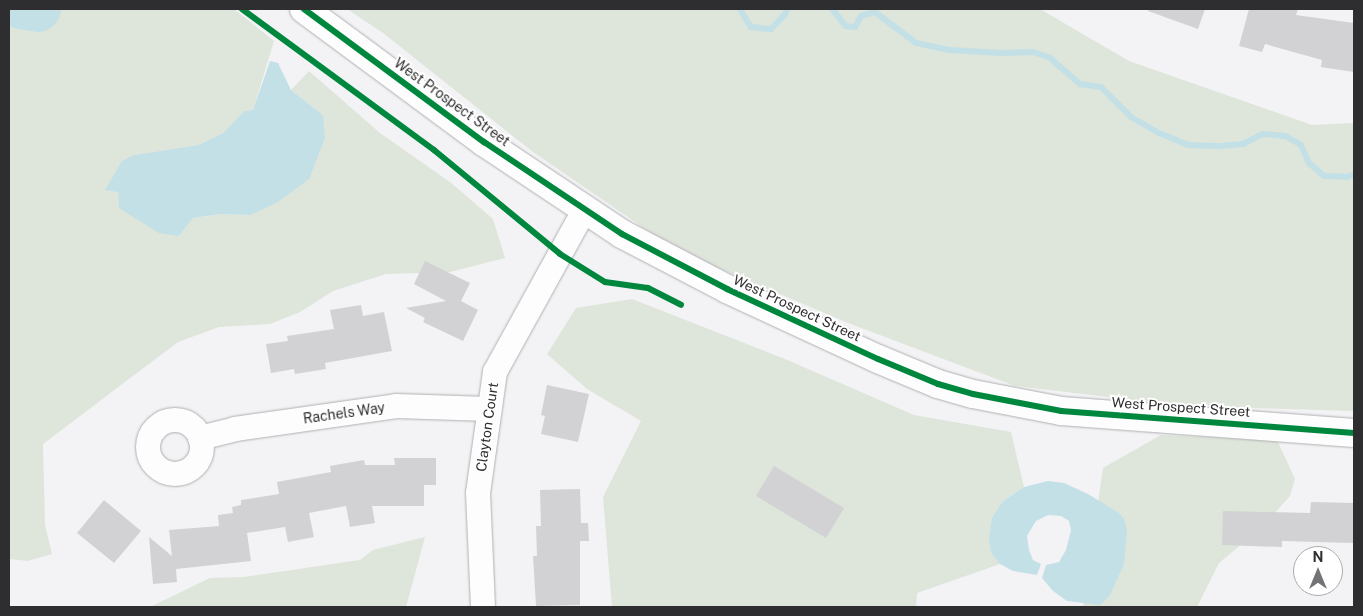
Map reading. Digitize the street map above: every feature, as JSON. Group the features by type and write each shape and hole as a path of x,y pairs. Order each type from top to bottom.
{"street":[{"name":"West Prospect Street","path":"304,9 484,142 622,234 727,289 878,359 938,384 973,394 1061,410 1354,434"},
{"name":"Clayton Court","path":"483,607 478,493 495,372 585,209"},
{"name":"Rachels Way","path":"200,438 235,429 396,406 490,409"}],"shaded area":[{"path":"9,9 234,9 274,41 253,110 244,111 223,133 198,145 134,155 118,192 120,208 133,216 179,236 193,218 221,214 250,215 323,115 291,90 309,71 380,133 450,182 493,219 505,258 450,272 386,274 333,291 300,312 270,324 219,327 178,342 43,444 45,525 52,554 28,561 9,559"},
{"path":"347,9 1040,9 1129,61 1312,125 1354,123 1354,411 1183,406 1015,386 848,323 676,250 533,152 383,33"},
{"path":"632,299 785,359 914,415 1011,432 1024,487 1003,501 991,553 1000,564 917,593 916,607 612,607 603,497 641,421 587,389 547,354 576,308"},
{"path":"1161,435 1277,440 1295,479 1290,496 1262,527 1219,563 1197,607 1083,607 1103,468"},
{"path":"425,537 406,607 150,607 210,578 244,577 360,560 373,550"}],"water":[{"path":"270,61 278,63 291,90 323,115 325,138 309,179 278,202 250,215 221,214 193,218 179,236 159,233 119,208 118,192 105,190 122,161 134,155 198,145 223,133 244,111 253,110"},
{"path":"1048,481 1064,483 1088,494 1119,513 1124,519 1127,531 1124,564 1110,595 1100,605 1067,601 1053,591 1042,578 1046,565 1059,562 1066,550 1071,530 1069,521 1061,516 1048,515 1036,521 1027,536 1033,560 1041,564 1037,575 1013,571 1000,564 991,553 989,537 992,518 1003,501 1024,487"}],"building":[{"path":"1149,9 1205,9 1198,29 1148,11"},
{"path":"1249,9 1298,9 1296,15 1354,23 1354,72 1321,67 1322,60 1265,44 1262,52 1239,46"},
{"path":"425,261 470,283 461,301 478,310 463,341 423,322 425,318 406,308 446,301 414,284"},
{"path":"361,305 363,316 384,312 392,351 325,363 326,369 295,374 294,369 271,373 266,344 288,341 287,336 334,329 330,310"},
{"path":"547,385 589,394 578,442 541,434 545,416 541,415"},
{"path":"394,458 436,458 436,485 424,485 424,506 372,506 375,523 350,527 346,506 309,513 314,537 288,542 285,527 247,533 251,561 176,569 177,582 153,584 149,537 172,556 169,530 219,526 218,515 233,513 232,507 241,505 241,500 279,494 277,482 331,472 330,466 364,460 365,465 395,465"},
{"path":"774,466 844,508 826,538 756,496"},
{"path":"580,489 581,523 588,523 589,541 580,541 580,605 536,606 533,556 537,556 536,526 541,526 540,490"},
{"path":"104,500 141,531 114,563 77,533"},
{"path":"1311,502 1354,503 1354,543 1282,541 1282,547 1222,545 1223,511 1310,513"}],"waterway":[{"path":"20,9 38,12 41,9"},
{"path":"740,9 751,27 771,29 785,14 787,9"},
{"path":"832,9 846,26 855,27 861,16 875,12 916,43 950,50 1002,53 1033,52 1050,58 1080,84 1101,87 1131,117 1159,133 1188,145 1221,146 1243,144 1263,134 1285,136 1301,145 1309,163 1324,176 1347,177 1354,174"}],"cycle path":[{"path":"242,9 434,150 560,254 605,282 648,288 681,305"},
{"path":"304,9 484,142 622,234 727,289 878,359 938,384 973,394 1061,411 1354,433"}]}
